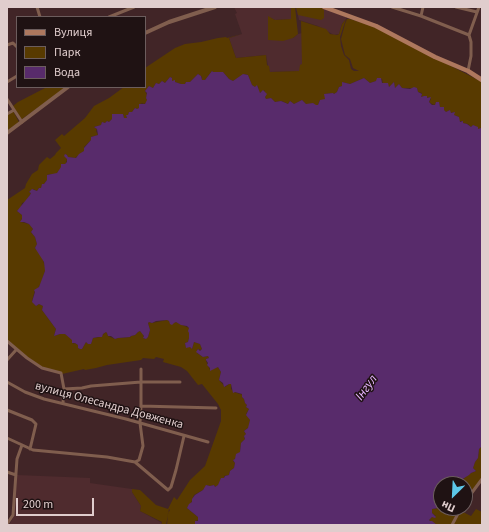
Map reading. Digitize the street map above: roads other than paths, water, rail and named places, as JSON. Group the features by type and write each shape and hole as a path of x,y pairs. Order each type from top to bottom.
{"main road":[{"path":"326,8 376,26 435,57 468,71 482,80"}],"street":[{"path":"112,16 134,7"},
{"path":"146,33 169,22 215,7"},
{"path":"392,7 421,16 469,35"},
{"path":"421,16 423,7"},
{"path":"456,7 477,12"},
{"path":"468,71 471,56 471,42 469,35 479,7"},
{"path":"7,45 14,43 16,46"},
{"path":"7,82 16,77"},
{"path":"7,133 67,88"},
{"path":"7,99 22,122"},
{"path":"7,114 14,110"},
{"path":"7,341 16,350 42,368 61,373 64,388 63,403"},
{"path":"7,360 16,350"},
{"path":"135,462 139,460 143,446 140,423 142,406 141,369"},
{"name":"вулиця Олесандра Довженка","path":"7,382 32,395 208,442"},
{"path":"64,388 82,388 141,382 180,382"},
{"path":"142,406 216,408"},
{"path":"7,410 32,420 36,426 30,448"},
{"path":"7,438 30,448 107,457 135,462 168,490 170,489 174,476 184,436"},
{"path":"7,524 8,520 13,515 17,459 22,445"},
{"path":"7,472 16,475"},
{"path":"473,491 482,479"},
{"path":"452,525 457,516"}],"water":[{"name":"Інгул","path":"212,71 223,72 233,81 243,74 248,75 252,85 255,87 257,85 260,93 263,90 267,94 265,97 266,99 271,98 275,102 281,101 288,104 290,101 294,104 302,100 306,104 313,103 318,105 320,100 325,99 324,94 334,94 337,92 339,87 342,86 342,82 350,84 364,78 370,83 376,81 377,78 381,78 382,83 388,83 389,87 394,82 395,88 399,84 402,88 417,88 418,92 422,94 421,97 431,97 429,102 432,105 439,102 440,107 444,107 446,112 450,110 451,113 455,112 454,115 459,117 460,122 463,121 463,123 471,127 473,125 478,127 478,129 481,128 482,446 479,449 478,458 473,468 476,471 467,476 433,476 432,513 433,516 436,517 432,517 429,520 437,525 193,525 195,524 195,521 198,521 198,517 187,508 192,502 192,499 203,490 206,485 214,485 215,487 218,485 221,478 229,475 230,471 234,468 235,463 233,460 235,459 236,454 240,452 241,443 245,439 244,436 246,434 244,431 248,428 250,420 246,415 249,409 246,407 247,405 242,397 242,394 235,392 233,393 231,384 224,387 223,383 219,380 221,372 218,367 210,371 206,360 209,358 208,356 203,357 196,352 198,349 200,351 202,349 200,344 194,342 192,349 190,347 186,348 185,343 188,342 189,338 189,328 187,326 176,322 172,325 167,320 152,323 149,322 150,330 146,339 143,338 144,336 140,331 130,337 115,339 108,336 106,332 102,337 93,338 91,344 86,342 82,349 80,349 78,348 78,345 72,343 72,340 65,334 54,336 56,329 42,310 43,306 39,304 36,306 32,302 35,292 34,290 39,287 45,271 44,262 35,248 37,244 35,237 31,232 33,229 29,224 20,222 22,215 17,211 30,195 31,193 29,192 32,189 37,191 41,188 42,184 44,184 47,180 47,175 57,173 61,167 61,164 65,164 67,162 67,159 64,156 65,154 68,157 76,158 84,151 84,148 91,140 91,137 98,135 97,129 94,127 101,125 102,122 109,122 112,119 112,114 123,114 124,118 127,118 126,115 128,115 129,112 132,112 135,108 139,108 139,104 145,104 147,100 147,93 145,91 149,86 153,88 156,83 159,84 162,81 165,83 170,77 172,78 172,81 175,80 175,82 185,84 186,82 190,82 198,74 201,76 202,80 205,80"}]}
